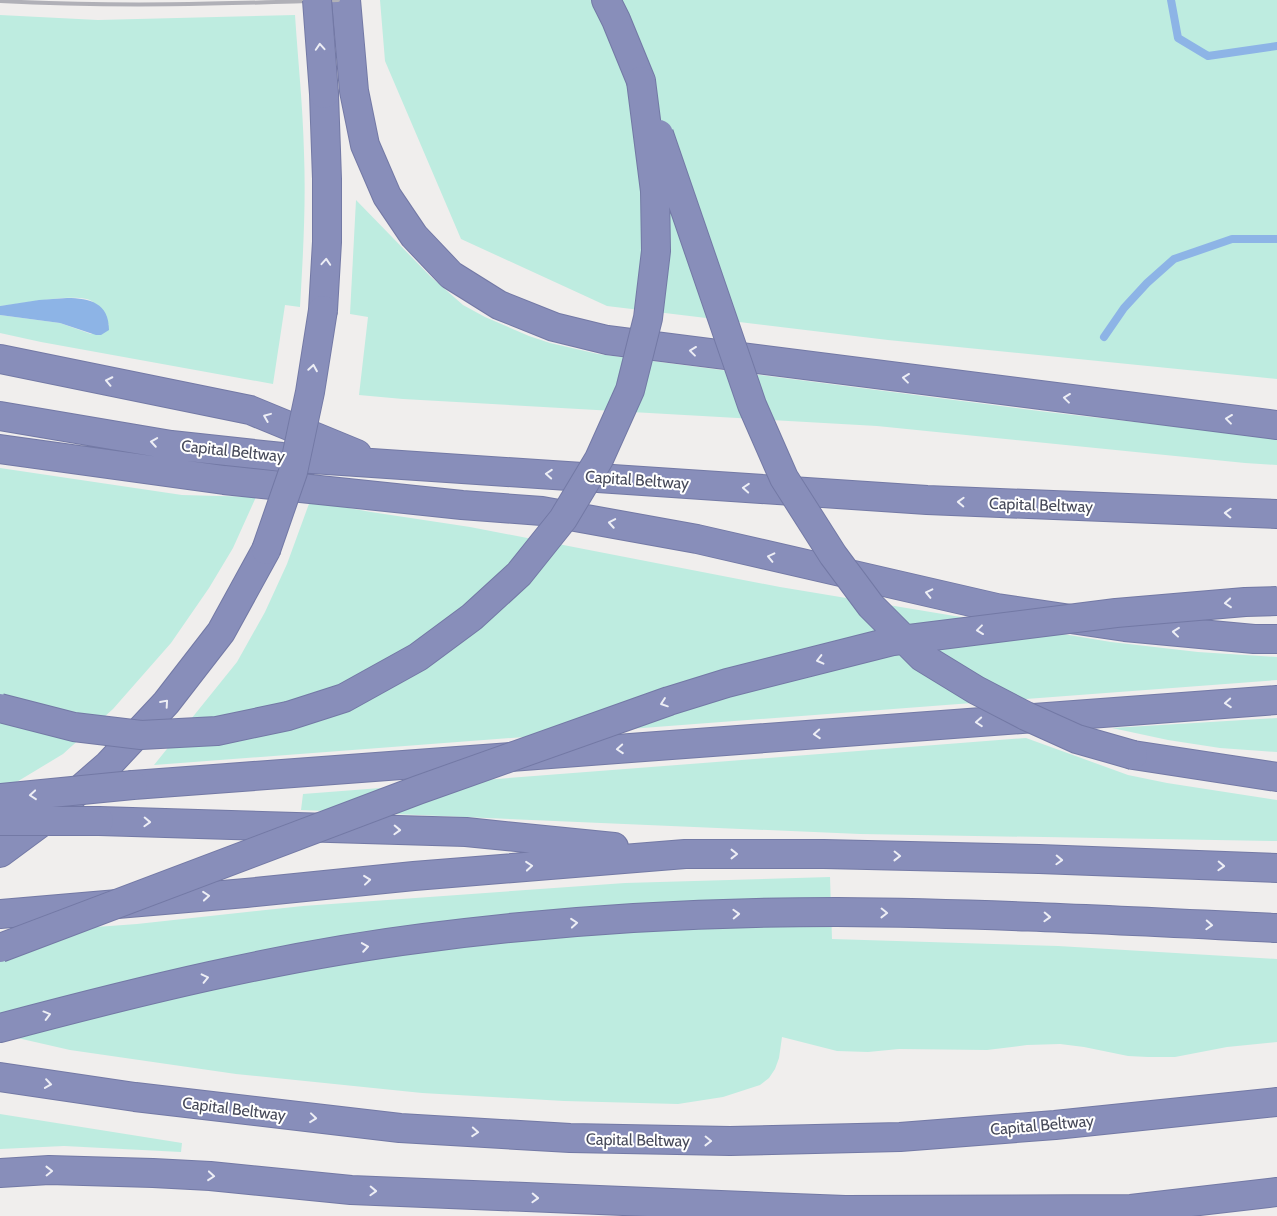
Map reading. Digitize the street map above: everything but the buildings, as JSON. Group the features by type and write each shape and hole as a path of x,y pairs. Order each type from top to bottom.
{"highway":[{"path":"0,853 46,819 108,765 166,703 221,632 266,550 293,472 310,392 322,310 327,242 327,188 324,94 317,0"},
{"path":"346,0 354,92 365,145 387,196 414,236 451,275 499,304 554,327 607,340 1277,425"},
{"path":"606,0 641,81 752,405 784,478 833,555 871,606 922,657 976,690 1026,716 1077,739 1133,755 1277,777"},
{"path":"0,708 74,727 141,735 216,731 288,716 344,698 418,657 472,618 518,574 563,519 599,459 630,390 648,318 656,251 655,191 641,81"},
{"path":"0,359 250,410 376,462"},
{"name":"Capital Beltway","path":"0,416 171,445 282,457 927,500 1277,514"},
{"path":"0,449 224,480 462,505 542,511 697,539 997,608 1125,626 1254,639 1277,639"},
{"path":"0,948 418,790 669,701 727,683 893,641 1116,613 1277,601"},
{"path":"0,798 133,785 1277,700"},
{"path":"1133,755 1277,771"},
{"path":"0,821 99,821 466,832 685,854"},
{"path":"0,914 246,893 414,876 685,854 824,854 1038,859 1277,868"},
{"path":"0,1028 70,1009 321,954 423,938 525,927 675,916 835,912 1064,918 1277,928"},
{"name":"Capital Beltway","path":"0,1077 135,1097 400,1128 570,1138 730,1141 900,1137 1064,1124 1277,1102"},
{"path":"0,1172 49,1170 153,1172 351,1190 845,1210 1131,1208 1277,1192"}],"green space":[{"path":"380,0 1277,0 1277,379 888,340 607,306 461,239 385,61"},
{"path":"0,15 98,20 295,15 305,172 300,307 285,305 273,384 0,333 0,315 60,323 91,334 109,325 95,304 86,299 63,298 0,306"},
{"path":"356,200 430,276 463,305 485,317 550,343 598,354 1047,412 1277,438 1277,465 877,426 359,395 368,317 350,314"},
{"path":"0,468 182,495 256,497 233,548 209,588 171,643 113,709 63,754 15,783 0,796"},
{"path":"310,501 470,527 780,587 1111,642 1198,652 1277,657 1277,680 154,765 237,662 265,612 287,564"},
{"path":"1277,718 1277,752 1220,748 1168,740 1112,728"},
{"path":"1026,738 1128,775 1277,800 1277,841 860,834 301,810 303,794"},
{"path":"830,877 832,939 1058,946 1277,959 1277,1042 1227,1047 1175,1057 1148,1057 1128,1056 1060,1044 1027,1045 987,1050 899,1049 868,1052 837,1051 782,1037 779,1058 775,1069 769,1078 760,1085 723,1097 678,1104 564,1101 422,1093 236,1074 70,1050 0,1034 0,934 137,924 303,906 625,883"},
{"path":"0,1114 182,1143 181,1152 64,1146 0,1149"}],"water":[{"path":"67,298 83,299 97,304 106,314 109,330 101,335 96,335 60,323 0,315 0,306"}],"waterway":[{"path":"1171,0 1178,38 1208,56 1277,46"},
{"path":"1104,337 1124,308 1147,283 1174,259 1232,239 1277,239"}],"railway":[{"path":"0,1 169,4 338,0"}]}
